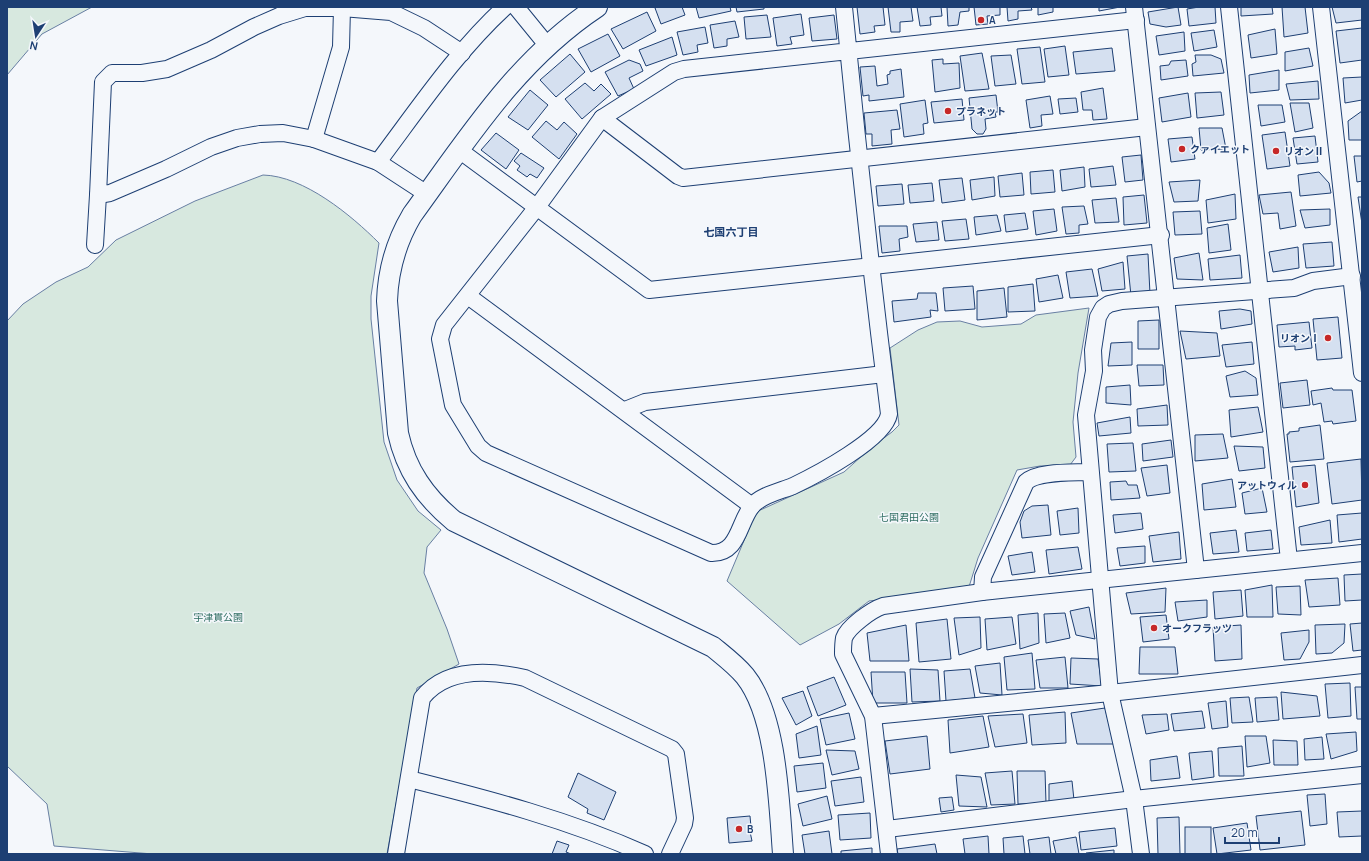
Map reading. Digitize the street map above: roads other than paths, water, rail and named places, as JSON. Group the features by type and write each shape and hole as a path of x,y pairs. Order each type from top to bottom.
{"street":[{"path":"378,162 462,53 490,21 505,7"},
{"path":"516,7 547,45"},
{"path":"597,7 547,45 508,85 427,194 403,230 393,256 387,289 388,319 398,433 401,446 413,474 434,504 454,521 713,647 731,661 745,676 756,694 770,731 784,854"},
{"path":"844,7 848,51 859,158 889,414 888,420 882,429 842,460 765,498 752,506 732,544 720,553 711,553 486,452 478,446 453,405 440,339 444,325 537,207 602,118 674,72 684,69 848,51 1135,13 1196,570"},
{"path":"1229,7 1289,560"},
{"path":"1321,7 1362,373"},
{"path":"96,245 103,82 112,73 142,73 167,69 211,50 279,16 306,8 342,8 391,12 424,28 462,53"},
{"path":"314,139 341,47 342,8"},
{"path":"602,118 678,176 684,178 1147,127"},
{"path":"98,195 117,190 166,169 211,147 237,138 283,132 314,139 378,162 427,194"},
{"path":"459,150 649,290 1160,235"},
{"path":"1142,854 1134,800 1110,693 1101,579 1090,472 1086,415 1094,371 1093,350 1098,317 1103,308 1109,304 1122,301 1294,288 1313,282 1352,276"},
{"path":"468,296 752,506"},
{"path":"624,410 645,402 884,374"},
{"path":"982,592 983,578 1026,482 1031,478 1040,476 1090,472"},
{"path":"889,854 873,716 843,654 844,641 849,630 875,609 882,606 982,592 1362,552"},
{"path":"873,716 1110,693 1362,665"},
{"path":"396,854 422,698 429,689 461,673 470,672 525,678 672,749 676,754 685,818 684,824 670,854"},
{"path":"887,829 1362,775"},
{"path":"409,778 510,805 568,823 645,854"}],"place":[{"name":"A","path":"981,20"},
{"name":"プラネット","path":"948,111"},
{"name":"クァイエット","path":"1182,149"},
{"name":"リオンⅡ","path":"1276,151"},
{"name":"リオンⅠ","path":"1328,338"},
{"name":"アットウィル","path":"1305,485"},
{"name":"オークフラッツ","path":"1154,628"},
{"name":"B","path":"739,829"}],"district":[{"name":"七国六丁目","path":"731,231"}],"park label":[{"name":"七国君田公園","path":"909,517"},
{"name":"宇津貫公園","path":"218,617"}]}
